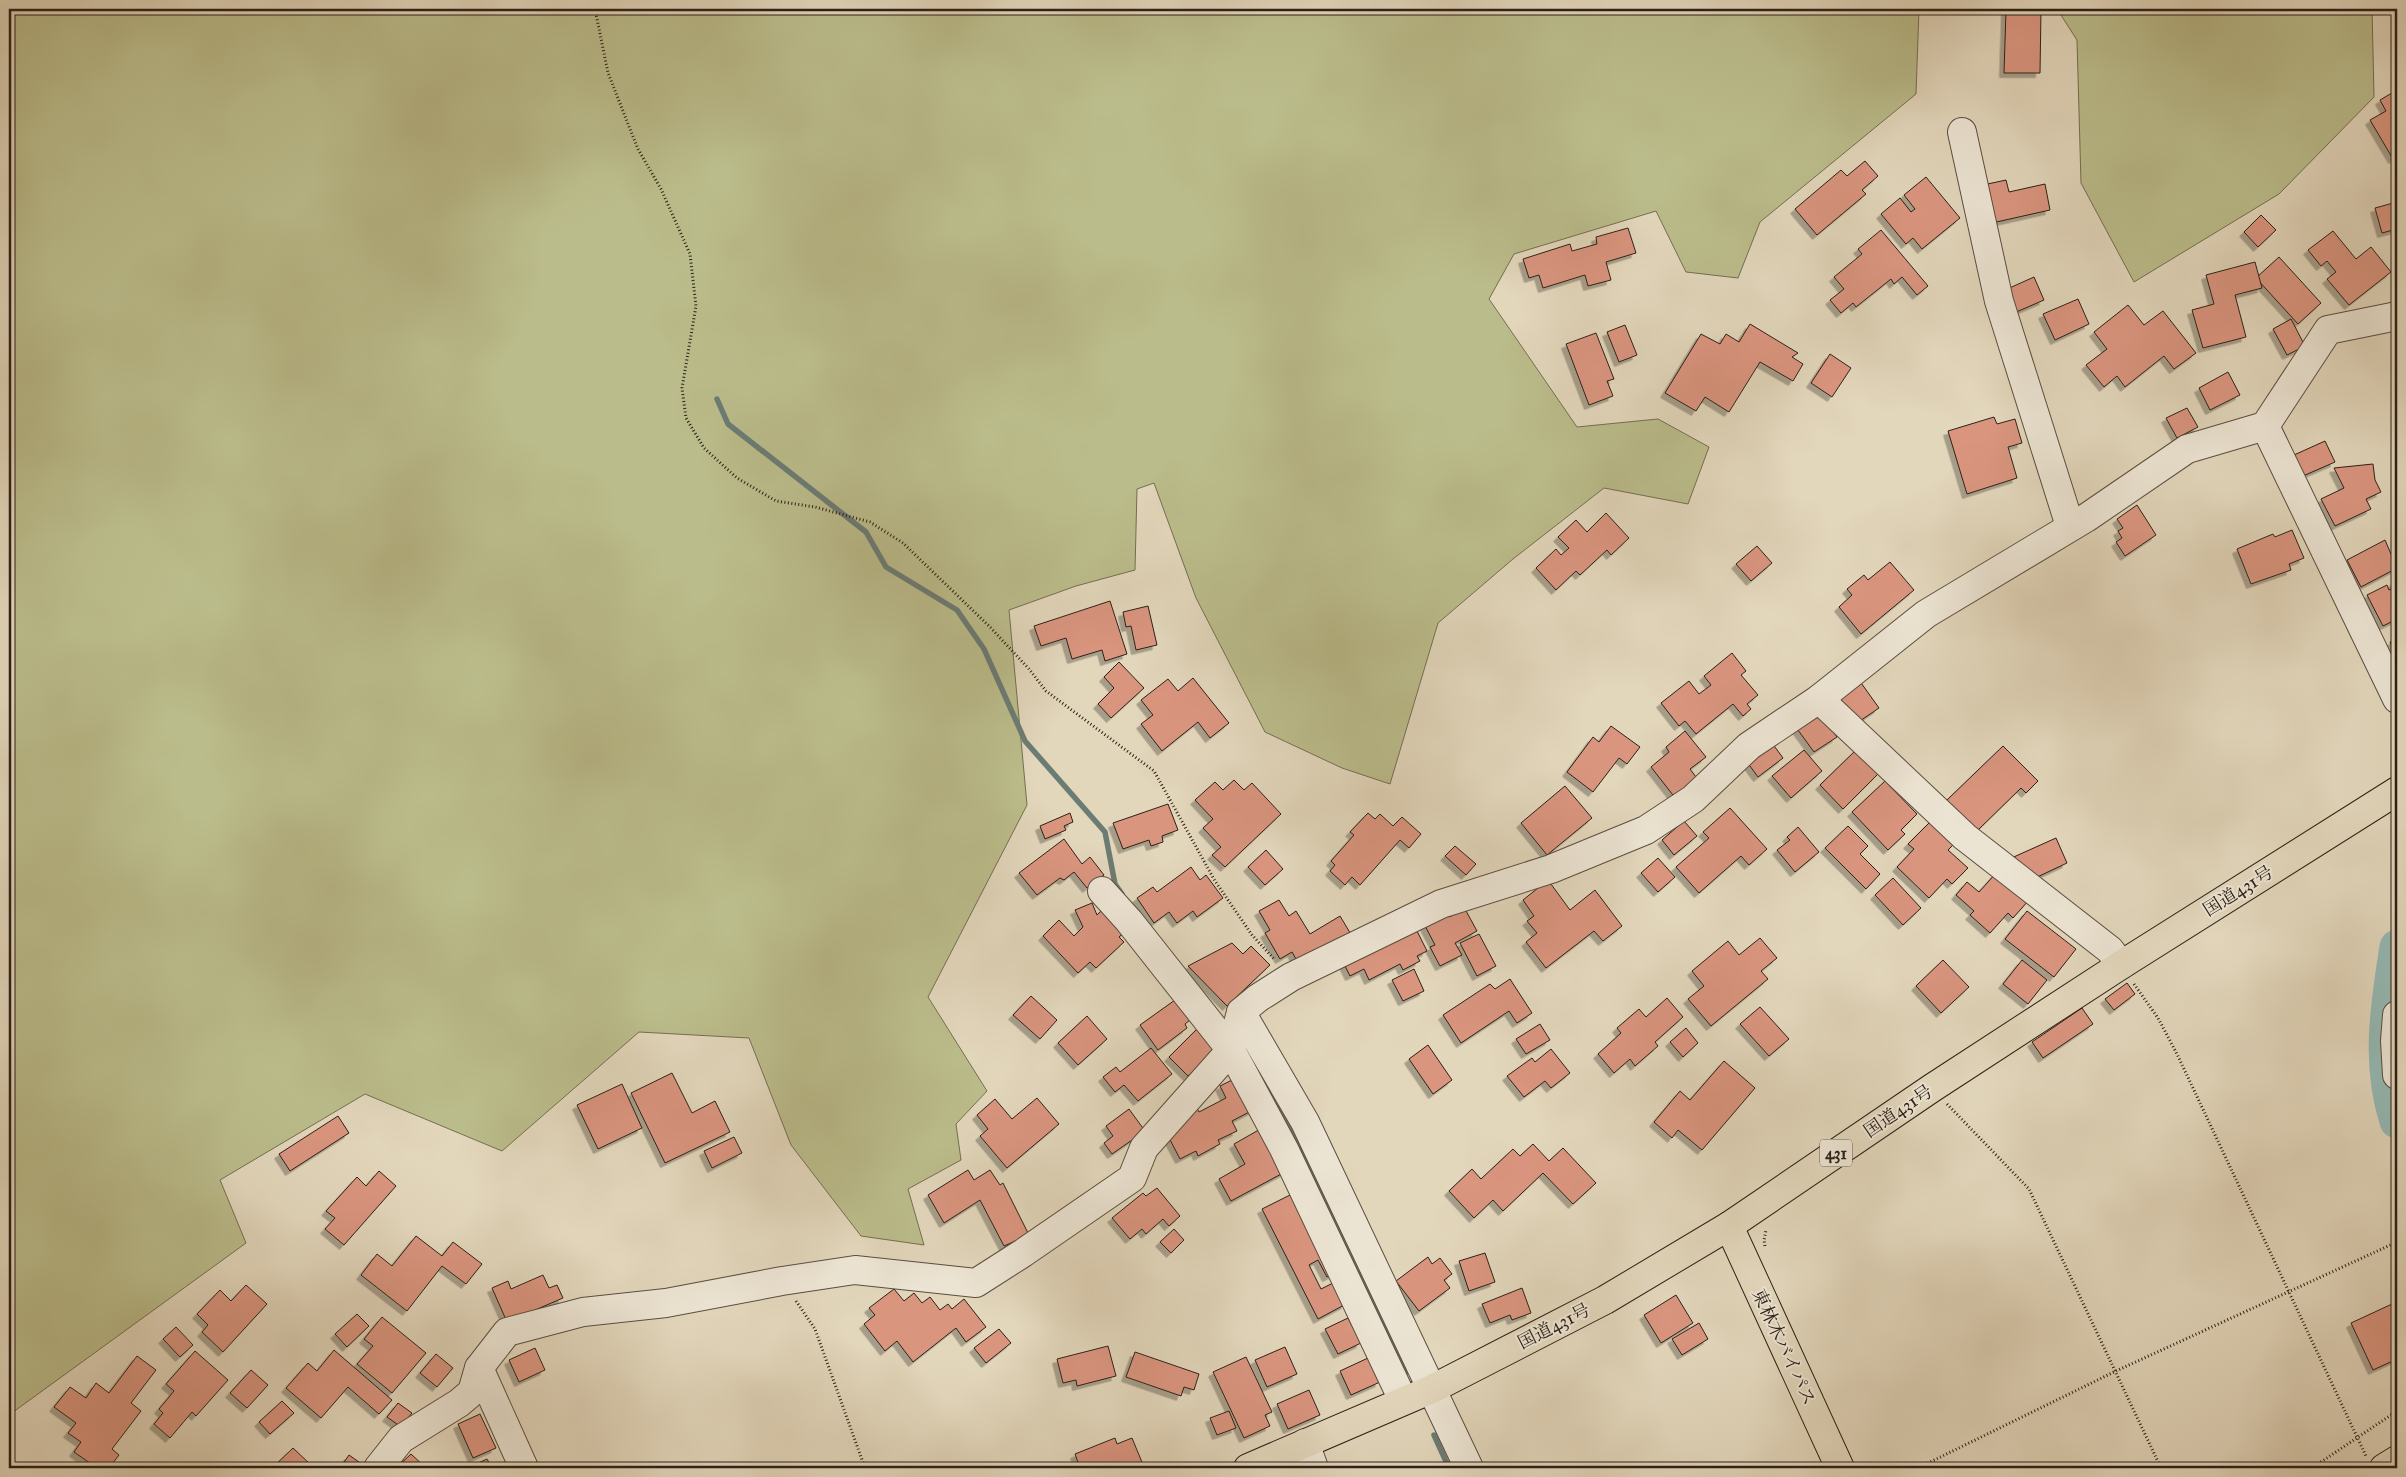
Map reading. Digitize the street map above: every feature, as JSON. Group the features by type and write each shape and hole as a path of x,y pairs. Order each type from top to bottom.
{"highway":[{"name":"国道431号","path":"1248,1468 1432,1389 1605,1300 1728,1226 1932,1088 2397,792"},
{"name":"東林木バイパス","path":"1728,1226 1840,1468"},
{"path":"2376,1464 2397,1460"}],"street":[{"path":"1962,132 1999,301 2070,526"},
{"path":"378,1468 400,1438 460,1403 472,1392 479,1368 507,1332 583,1312 666,1303 782,1281 855,1270 976,1283 1132,1178 1144,1148 1231,1050 1241,1012 1258,998 1291,977 1441,904 1551,869 1646,830 1693,799 1749,746 1820,700 1926,614 2070,526 2187,449 2265,426 2328,330 2397,316"},
{"path":"2265,426 2397,699"},
{"path":"1820,700 1964,837 2110,950 2121,966"},
{"path":"1102,891 1129,921 1231,1050 1284,1150 1403,1400"},
{"path":"1241,1012 1305,1122 1469,1468"},
{"path":"2397,1015 2394,1041 2397,1075"},
{"path":"479,1368 524,1468"},
{"path":"1305,1443 1314,1468"}],"path":[{"path":"595,9 608,73 638,149 661,189 690,254 696,306 682,388 686,418 704,448 736,478 776,501 815,506 870,522 903,543 990,627 1029,669 1046,691 1154,771 1215,881 1252,935 1291,977"},
{"path":"2121,966 2158,1018 2177,1054 2357,1438 2376,1464"},
{"path":"1932,1088 2029,1190 2161,1468"},
{"path":"1766,1249 1764,1240 1768,1221"},
{"path":"1918,1468 2116,1371 2397,1242"},
{"path":"782,1281 815,1329 865,1468"},
{"path":"2312,1468 2397,1411"}],"green space":[{"path":"9,9 1919,9 1916,94 1760,222 1738,278 1686,272 1656,211 1514,254 1489,299 1577,427 1658,419 1709,447 1688,504 1604,488 1513,559 1438,623 1390,784 1342,768 1265,732 1196,598 1154,483 1137,489 1135,570 1076,586 1009,610 1027,805 928,997 987,1091 956,1124 961,1160 908,1189 924,1245 861,1236 791,1145 749,1038 639,1032 502,1151 365,1094 220,1180 246,1243 9,1415"},
{"path":"2057,9 2372,9 2374,97 2279,194 2134,282 2081,183 2077,40"}],"building":[{"path":"2006,10 2041,10 2040,73 2004,73"},
{"path":"2397,90 2397,157 2393,159 2370,120 2386,111 2380,100"},
{"path":"1865,161 1878,176 1862,190 1866,194 1817,235 1795,209 1841,170 1847,176"},
{"path":"1926,177 1960,218 1922,249 1913,238 1906,244 1881,214 1900,198 1911,212 1915,209 1904,195"},
{"path":"2006,180 2009,192 2045,184 2050,210 1992,223 1983,185"},
{"path":"2397,202 2397,229 2382,233 2375,208"},
{"path":"2261,215 2276,230 2258,247 2244,232"},
{"path":"1628,228 1636,253 1606,262 1611,280 1588,286 1585,275 1543,288 1539,275 1529,278 1523,259 1570,244 1572,251 1597,244 1596,237"},
{"path":"1881,230 1928,286 1917,295 1902,277 1894,284 1891,279 1856,307 1853,303 1841,313 1830,300 1844,289 1834,277 1862,254 1858,249"},
{"path":"2333,231 2356,259 2371,247 2391,272 2349,305 2327,279 2336,272 2327,261 2321,266 2308,250"},
{"path":"2279,257 2321,303 2298,324 2256,278"},
{"path":"2255,262 2262,288 2235,295 2246,337 2203,348 2192,310 2214,304 2206,275"},
{"path":"2034,277 2044,300 2014,313 2005,290"},
{"path":"2078,299 2089,324 2055,340 2043,314"},
{"path":"2128,305 2144,325 2163,311 2196,353 2174,369 2164,356 2125,387 2117,376 2104,387 2086,365 2107,349 2094,332"},
{"path":"2291,319 2305,346 2287,355 2273,329"},
{"path":"1750,324 1798,353 1792,357 1803,364 1793,381 1760,362 1729,412 1705,397 1696,411 1665,393 1701,334 1720,344 1726,334 1739,342"},
{"path":"1625,325 1637,355 1619,362 1607,332"},
{"path":"1596,333 1614,379 1607,381 1613,396 1589,405 1566,344"},
{"path":"1830,354 1851,368 1832,397 1811,383"},
{"path":"2228,372 2240,395 2210,410 2199,388"},
{"path":"2187,408 2198,427 2177,438 2166,418"},
{"path":"1994,417 1997,424 2015,419 2022,443 2008,447 2017,478 1967,494 1948,431"},
{"path":"2325,441 2335,462 2303,476 2294,455"},
{"path":"2373,464 2375,480 2381,492 2366,499 2371,509 2335,526 2321,499 2344,488 2334,468"},
{"path":"2137,505 2156,535 2125,556 2116,542 2122,538 2118,531 2123,528 2117,519"},
{"path":"1606,513 1629,538 1611,555 1607,550 1580,575 1576,571 1556,590 1536,568 1556,549 1561,555 1569,548 1558,537 1576,520 1587,532"},
{"path":"2292,530 2304,558 2289,564 2291,570 2251,584 2237,549 2273,534 2275,537"},
{"path":"2385,540 2397,568 2361,587 2347,560"},
{"path":"1757,546 1772,563 1751,581 1736,564"},
{"path":"1890,562 1914,590 1861,634 1839,607 1852,595 1847,589 1864,575 1868,580"},
{"path":"2397,580 2397,619 2383,626 2367,595 2387,585 2389,590 2395,587 2393,583"},
{"path":"1110,601 1127,654 1105,661 1102,650 1072,659 1066,638 1041,646 1034,626"},
{"path":"1148,606 1157,645 1136,650 1131,626 1126,627 1123,612"},
{"path":"2397,639 2397,658 2390,642"},
{"path":"1732,653 1746,671 1741,675 1758,695 1747,704 1751,709 1743,716 1733,704 1696,734 1685,721 1679,726 1661,703 1689,681 1699,694 1711,685 1704,676"},
{"path":"1119,662 1144,688 1111,718 1098,704 1114,688 1104,677"},
{"path":"1193,678 1229,723 1210,738 1198,722 1162,751 1141,724 1153,715 1141,700 1168,679 1178,691"},
{"path":"1859,680 1879,708 1854,725 1834,697"},
{"path":"1818,710 1837,737 1814,752 1795,726"},
{"path":"1611,726 1640,747 1627,764 1619,758 1593,792 1567,772 1593,737 1599,742"},
{"path":"1685,731 1706,757 1690,769 1699,781 1676,799 1651,767 1669,752 1666,747"},
{"path":"1772,743 1783,758 1758,777 1747,762"},
{"path":"2003,746 2038,781 2026,793 2021,788 1977,831 1947,800"},
{"path":"1804,750 1822,771 1791,798 1772,776"},
{"path":"1855,751 1878,774 1843,809 1820,785"},
{"path":"1234,780 1244,790 1252,783 1281,814 1225,867 1212,855 1221,847 1203,828 1213,819 1195,800 1215,782 1223,790"},
{"path":"1885,781 1917,814 1901,830 1905,834 1888,850 1852,812"},
{"path":"1565,786 1592,818 1547,855 1521,823"},
{"path":"1168,804 1178,830 1162,836 1163,842 1151,846 1149,840 1123,849 1113,823"},
{"path":"1730,808 1767,849 1749,865 1741,856 1699,893 1676,867 1709,838 1703,832"},
{"path":"1070,813 1073,822 1064,826 1066,830 1045,839 1040,826"},
{"path":"1368,813 1375,819 1380,814 1393,826 1402,817 1421,834 1409,848 1400,840 1360,885 1352,877 1345,885 1330,871 1335,865 1331,861 1354,835 1350,832"},
{"path":"1684,821 1697,836 1674,855 1662,840"},
{"path":"1930,822 1954,844 1948,850 1968,868 1952,884 1947,879 1929,898 1897,867 1914,849 1908,844"},
{"path":"1848,826 1868,846 1860,854 1880,874 1866,889 1825,848"},
{"path":"1798,827 1819,852 1795,872 1777,850 1790,840 1787,837"},
{"path":"2056,838 2067,863 2031,880 2007,860"},
{"path":"1064,839 1082,864 1090,857 1104,875 1087,888 1074,872 1064,880 1060,878 1037,895 1019,873"},
{"path":"1455,846 1476,864 1466,875 1445,856"},
{"path":"1266,850 1283,869 1265,885 1248,867"},
{"path":"1658,858 1675,877 1658,892 1641,873"},
{"path":"1191,867 1200,880 1206,875 1223,898 1197,917 1193,911 1177,923 1169,912 1154,923 1137,898 1153,887 1157,892"},
{"path":"1997,872 2029,900 2013,918 2008,913 1990,933 1970,915 1974,911 1956,895 1967,882 1979,892"},
{"path":"1893,878 1921,908 1903,925 1875,895"},
{"path":"1548,880 1570,910 1595,890 1622,926 1603,941 1594,931 1546,968 1526,942 1537,933 1527,921 1534,916 1523,900"},
{"path":"1279,900 1289,916 1296,911 1310,934 1340,916 1352,936 1300,966 1292,952 1280,959 1265,933 1270,930 1259,911"},
{"path":"1092,903 1097,915 1106,906 1128,929 1119,937 1124,942 1096,968 1090,962 1078,973 1043,936 1059,920 1074,936 1083,927 1075,910"},
{"path":"1465,909 1477,931 1455,943 1462,955 1440,966 1430,947 1435,945 1423,922 1447,914 1449,917"},
{"path":"2027,911 2076,949 2054,977 2005,939"},
{"path":"1416,929 1427,951 1417,956 1420,961 1403,970 1400,964 1369,980 1364,969 1350,976 1343,962"},
{"path":"1479,934 1496,966 1477,976 1460,943"},
{"path":"1760,938 1777,958 1761,971 1768,979 1711,1026 1688,999 1704,986 1692,971 1728,941 1739,955"},
{"path":"1232,943 1243,954 1251,946 1270,965 1227,1006 1188,966"},
{"path":"1943,960 1969,987 1941,1013 1916,986"},
{"path":"2022,960 2047,980 2028,1004 2003,984"},
{"path":"1414,969 1424,991 1403,1001 1392,980"},
{"path":"1510,979 1532,1013 1517,1023 1509,1011 1461,1043 1443,1015 1490,984 1495,989"},
{"path":"2127,983 2135,994 2114,1010 2105,999"},
{"path":"1031,996 1057,1020 1040,1039 1013,1015"},
{"path":"1667,998 1683,1017 1655,1042 1658,1046 1635,1066 1630,1059 1614,1073 1598,1054 1621,1033 1617,1028 1639,1009 1646,1017"},
{"path":"1175,1000 1190,1020 1185,1024 1187,1028 1158,1050 1140,1025"},
{"path":"1760,1007 1789,1039 1769,1056 1740,1024"},
{"path":"2082,1008 2093,1024 2043,1058 2032,1042"},
{"path":"1087,1016 1107,1039 1078,1065 1058,1043"},
{"path":"1203,1023 1220,1049 1188,1076 1169,1057"},
{"path":"1540,1024 1550,1040 1526,1054 1516,1039"},
{"path":"1686,1028 1698,1043 1683,1057 1670,1042"},
{"path":"1428,1045 1452,1080 1433,1094 1409,1059"},
{"path":"1151,1048 1172,1074 1138,1101 1124,1085 1115,1092 1103,1077 1116,1067 1120,1072"},
{"path":"1551,1049 1570,1073 1551,1088 1545,1081 1524,1097 1507,1076 1532,1058 1535,1062"},
{"path":"1724,1061 1755,1088 1702,1150 1678,1130 1672,1138 1654,1122 1680,1091 1690,1100"},
{"path":"672,1073 692,1113 715,1101 730,1132 665,1163 631,1093"},
{"path":"1238,1077 1255,1109 1232,1121 1237,1131 1218,1140 1220,1144 1198,1156 1196,1151 1180,1159 1166,1132 1197,1108 1199,1112 1226,1098 1220,1086"},
{"path":"622,1084 642,1128 598,1149 577,1105"},
{"path":"1037,1098 1059,1124 1007,1168 980,1136 988,1129 977,1115 995,1099 1012,1119"},
{"path":"1129,1109 1145,1131 1112,1154 1104,1143 1113,1136 1106,1126"},
{"path":"338,1116 349,1133 290,1171 279,1154"},
{"path":"1264,1127 1285,1172 1231,1201 1219,1179 1245,1164 1234,1144"},
{"path":"734,1137 742,1153 712,1168 704,1151"},
{"path":"1533,1144 1549,1161 1563,1148 1596,1183 1573,1204 1543,1173 1503,1211 1493,1200 1474,1218 1449,1191 1472,1169 1481,1179 1513,1149 1520,1156"},
{"path":"968,1170 974,1180 990,1170 1000,1185 1003,1183 1029,1235 1004,1246 980,1200 944,1223 928,1195"},
{"path":"379,1171 396,1186 344,1245 325,1229 335,1218 326,1211 357,1177 366,1186"},
{"path":"1157,1188 1180,1216 1169,1226 1163,1219 1146,1234 1142,1229 1130,1239 1112,1218 1143,1193 1146,1196"},
{"path":"1294,1193 1335,1273 1327,1277 1318,1260 1309,1265 1321,1289 1335,1282 1346,1304 1318,1319 1262,1209"},
{"path":"1174,1229 1184,1240 1171,1253 1160,1242"},
{"path":"416,1236 442,1256 453,1242 482,1264 466,1284 442,1266 407,1311 361,1275 377,1254 392,1266"},
{"path":"1485,1253 1495,1282 1469,1291 1459,1261"},
{"path":"1428,1257 1432,1264 1440,1258 1452,1274 1444,1280 1450,1288 1419,1311 1396,1281"},
{"path":"543,1275 549,1288 557,1285 563,1298 507,1322 492,1288 508,1281 511,1289"},
{"path":"246,1285 267,1304 223,1352 202,1332 208,1325 197,1314 220,1290 231,1301"},
{"path":"1522,1288 1531,1313 1512,1320 1510,1315 1490,1323 1482,1304"},
{"path":"894,1289 904,1301 914,1293 922,1303 930,1297 940,1310 948,1304 952,1309 964,1299 986,1327 966,1342 956,1328 913,1362 897,1341 885,1351 864,1324 875,1315 869,1308"},
{"path":"1676,1295 1693,1323 1661,1343 1644,1315"},
{"path":"2392,1304 2397,1315 2397,1359 2373,1370 2351,1323"},
{"path":"357,1314 369,1326 347,1347 335,1334"},
{"path":"382,1317 426,1353 392,1393 357,1364 373,1346 364,1339"},
{"path":"1348,1318 1361,1343 1338,1354 1325,1329"},
{"path":"1699,1323 1708,1339 1682,1355 1672,1339"},
{"path":"176,1327 193,1345 180,1357 163,1339"},
{"path":"999,1329 1011,1343 986,1363 974,1348"},
{"path":"1108,1346 1116,1376 1077,1386 1076,1380 1063,1383 1057,1359"},
{"path":"1285,1347 1297,1374 1267,1387 1255,1360"},
{"path":"535,1348 545,1370 519,1382 509,1360"},
{"path":"334,1350 392,1400 379,1414 348,1387 321,1418 286,1388 308,1363 317,1371"},
{"path":"195,1351 228,1380 196,1416 192,1412 170,1438 154,1424 163,1413 159,1409 174,1391 166,1384"},
{"path":"1135,1352 1199,1374 1194,1390 1184,1387 1181,1396 1126,1377"},
{"path":"436,1354 453,1368 437,1387 420,1373"},
{"path":"137,1356 156,1370 131,1403 141,1411 112,1449 119,1455 109,1468 97,1468 74,1452 81,1442 68,1433 76,1423 54,1407 70,1387 86,1398 96,1383 109,1393"},
{"path":"1246,1357 1272,1412 1265,1415 1270,1426 1244,1438 1213,1372"},
{"path":"1368,1358 1380,1382 1351,1395 1340,1371"},
{"path":"251,1370 268,1385 247,1408 230,1393"},
{"path":"1309,1390 1320,1415 1288,1429 1277,1404"},
{"path":"282,1401 294,1413 270,1434 259,1422"},
{"path":"398,1403 412,1413 401,1427 387,1417"},
{"path":"1229,1411 1236,1428 1217,1435 1210,1418"},
{"path":"480,1414 496,1448 473,1458 458,1424"},
{"path":"1115,1438 1117,1444 1132,1438 1144,1467 1080,1468 1075,1454"},
{"path":"293,1448 311,1465 308,1468 272,1468"},
{"path":"411,1454 426,1468 396,1468"},
{"path":"349,1455 366,1467 340,1468"},
{"path":"487,1459 492,1468 467,1468"}],"waterway":[{"path":"717,399 728,424 866,532 886,567 957,610 984,649 1025,741 1105,832 1115,884 1122,894"},
{"path":"2397,947 2388,1012 2386,1056 2391,1099 2397,1121"},
{"path":"1245,1050 1294,1132 1407,1372"},
{"path":"1434,1435 1449,1468"}]}
